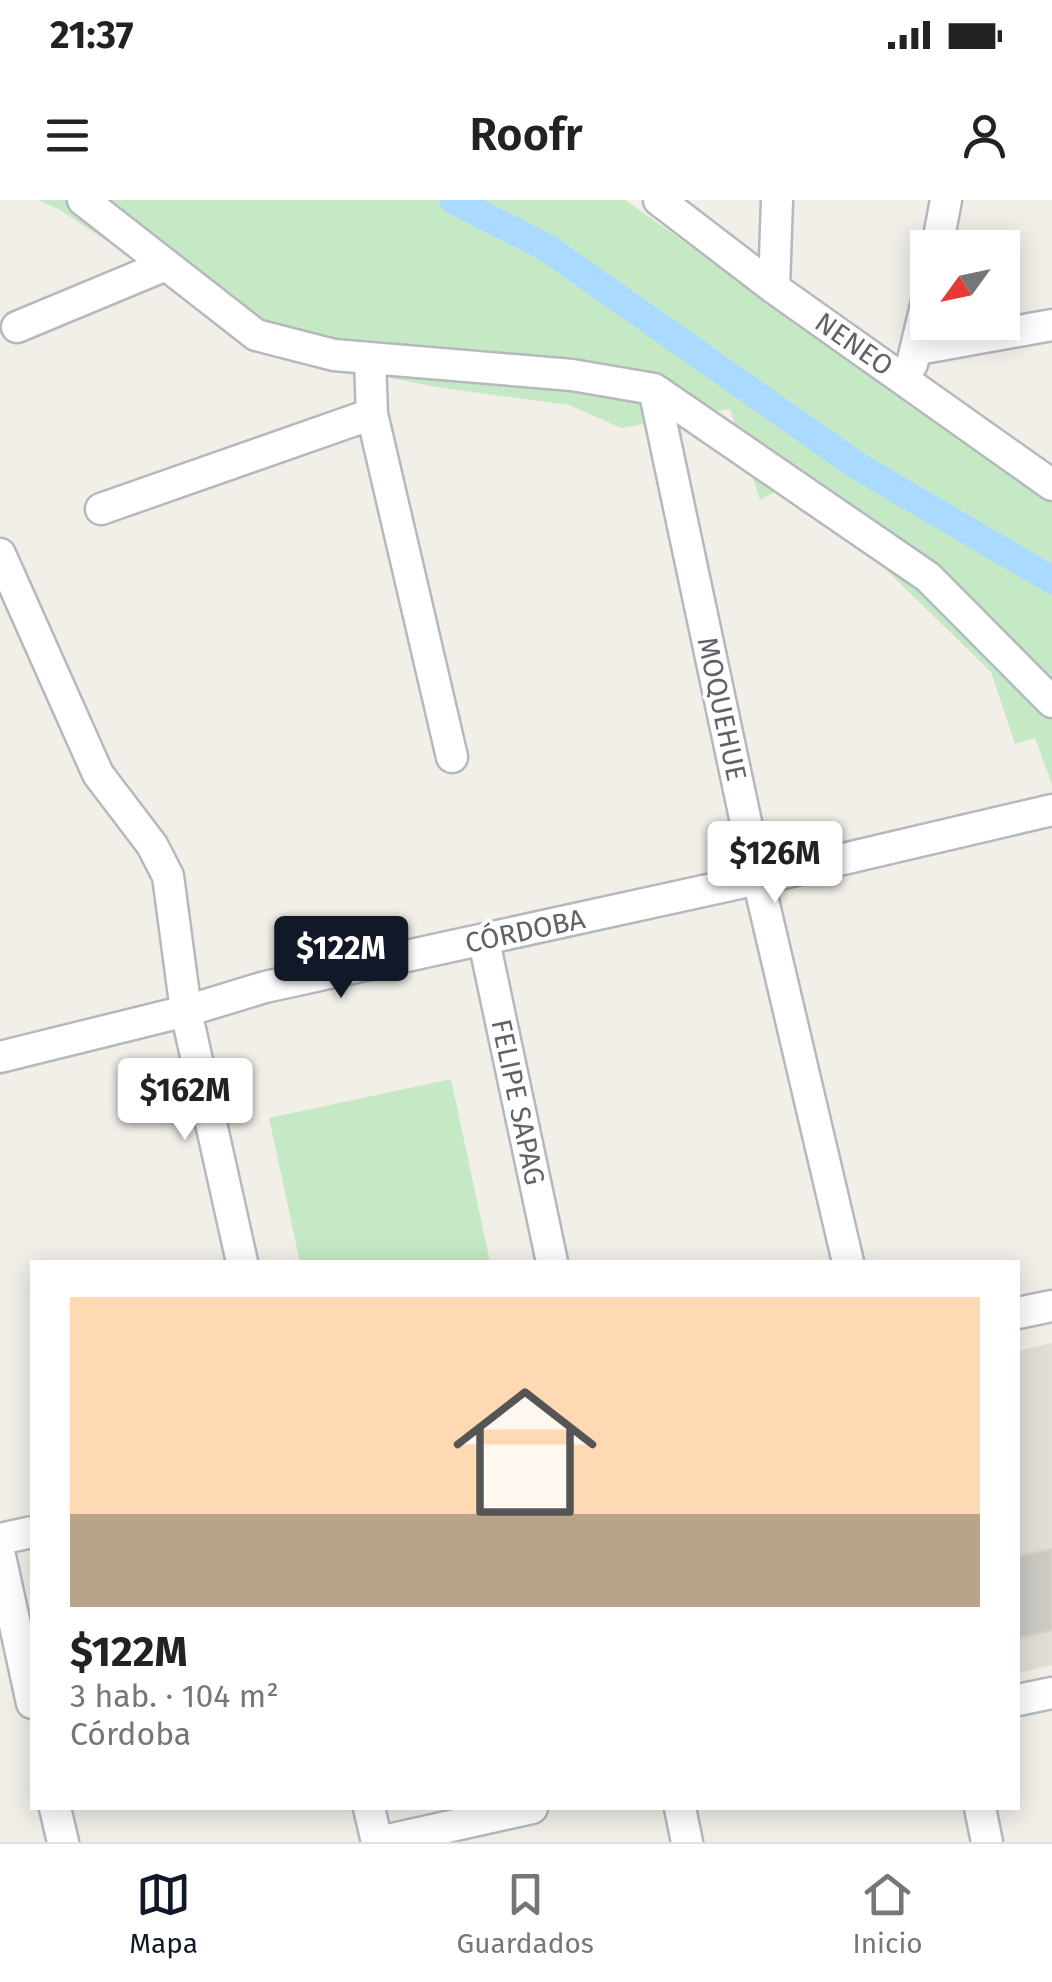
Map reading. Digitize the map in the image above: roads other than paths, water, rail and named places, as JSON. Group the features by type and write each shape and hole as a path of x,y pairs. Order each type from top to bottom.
{"street":[{"path":"83,200 256,335 370,360 572,375 654,389 928,577 1052,702"},
{"name":"NENEO","path":"658,200 774,288 1052,484"},
{"path":"774,288 777,200"},
{"path":"940,230 946,200"},
{"path":"18,328 166,265"},
{"path":"918,349 1052,324"},
{"path":"906,381 920,340"},
{"path":"370,360 372,414 452,757"},
{"name":"MOQUEHUE","path":"654,389 758,879 848,1260"},
{"path":"101,510 372,414"},
{"path":"0,554 98,774 152,845 168,876 186,1011 242,1260"},
{"name":"CÓRDOBA","path":"0,1056 186,1011 265,987 484,941 1052,810"},
{"name":"FELIPE SAPAG","path":"484,941 552,1260"},
{"path":"1020,1313 1052,1306"},
{"path":"0,1539 30,1532"},
{"path":"0,1556 30,1695"},
{"path":"1020,1700 1052,1693"},
{"path":"56,1810 63,1842"},
{"path":"370,1810 378,1842 523,1810"},
{"path":"680,1810 687,1842"},
{"path":"980,1810 987,1842"}],"waterway":[{"path":"453,200 547,248 856,465 1052,580"}]}
